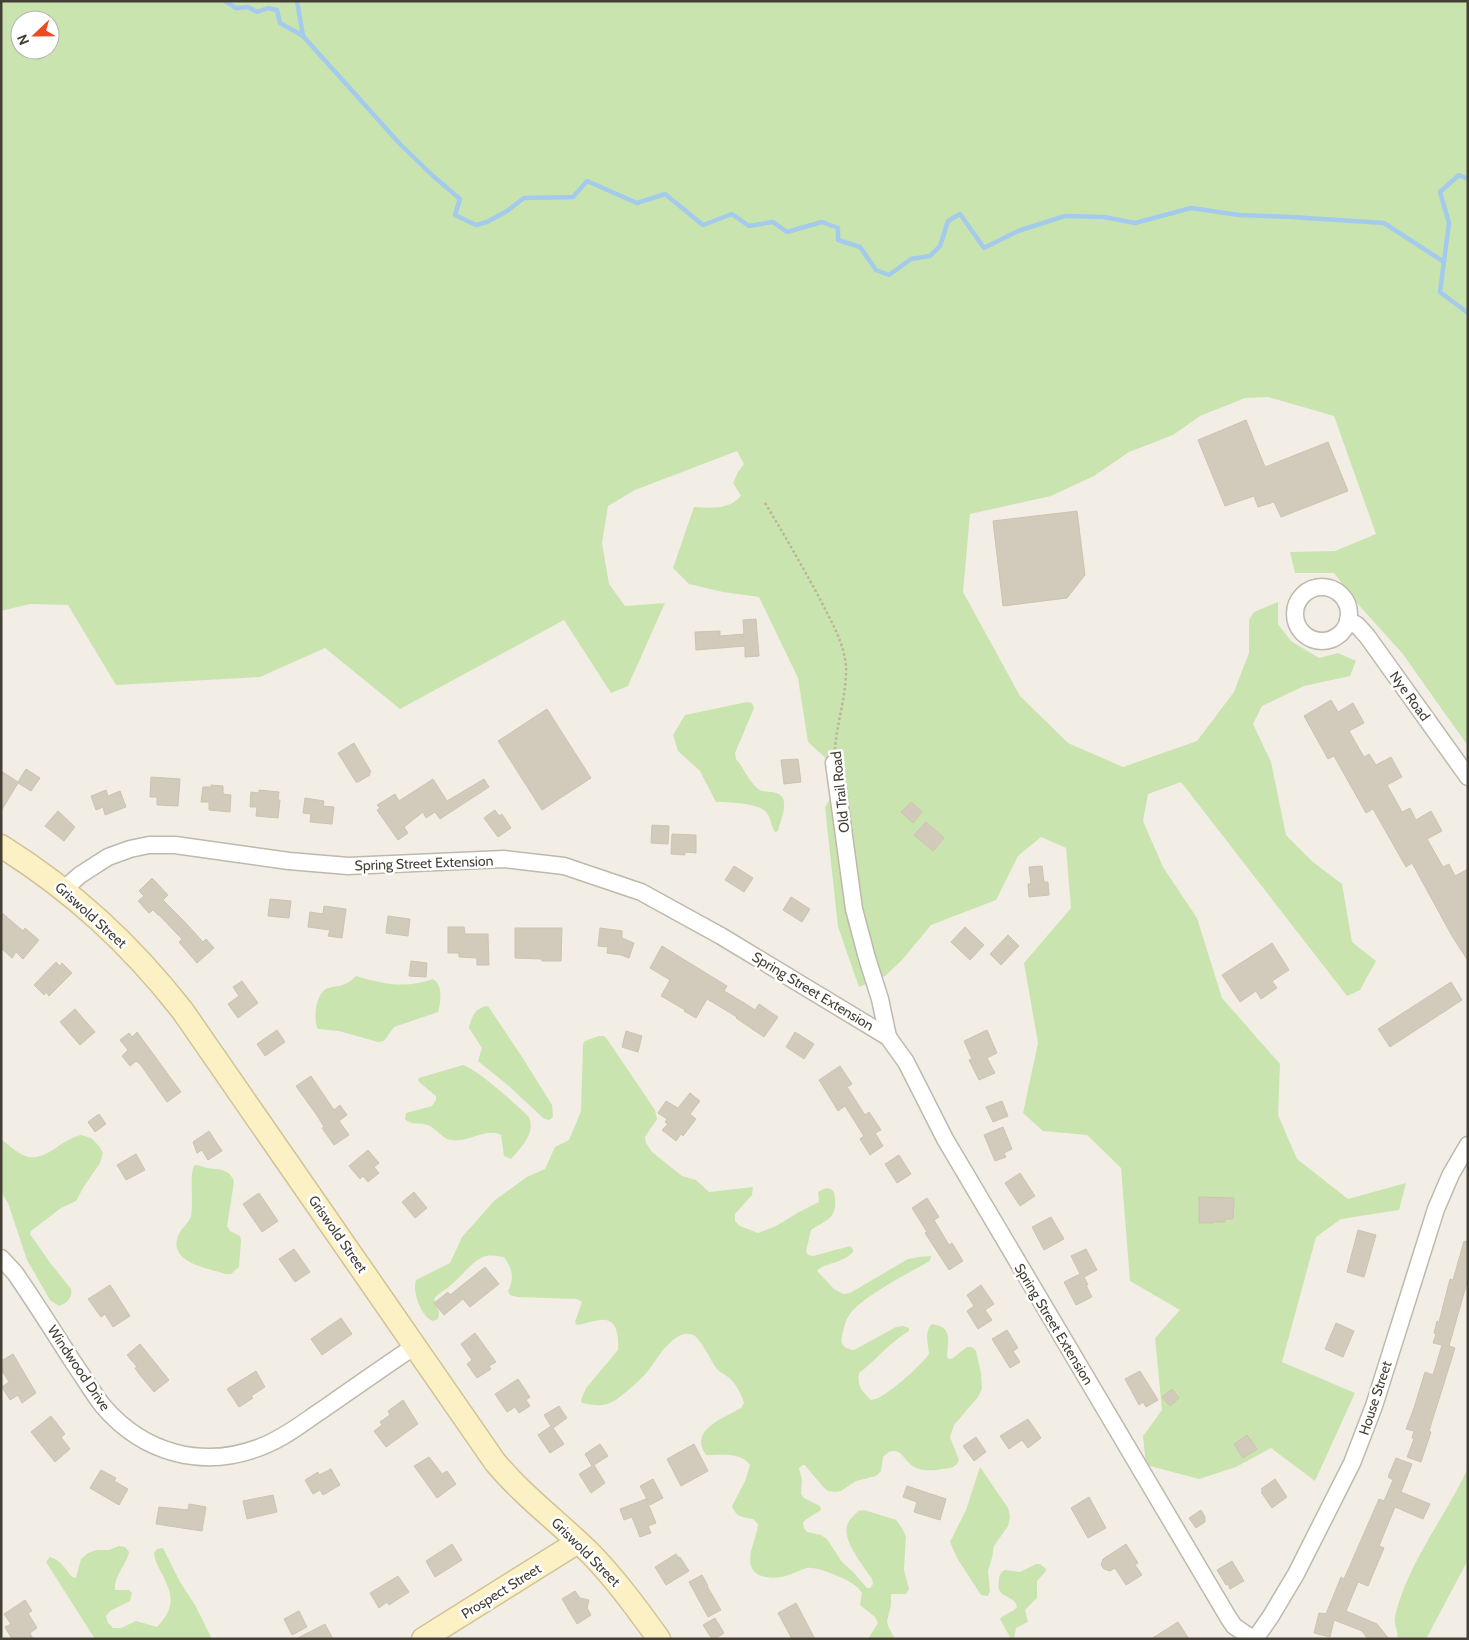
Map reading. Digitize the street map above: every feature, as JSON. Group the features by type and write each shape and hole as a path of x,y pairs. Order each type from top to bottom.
{"main road":[{"name":"Griswold Street","path":"1,846 64,889 100,920 128,946 165,988 505,1473 578,1542 621,1588 659,1639"},
{"name":"Prospect Street","path":"423,1639 578,1542"}],"street":[{"name":"Nye Road","path":"1348,620 1357,625 1368,636 1468,777"},
{"name":"Old Trail Road","path":"834,763 854,909 880,1000 888,1037"},
{"name":"Spring Street Extension","path":"64,889 80,875 108,857 149,845 175,845 289,861 348,866 504,859 564,866 641,892 722,936 888,1037 906,1062 945,1139 1234,1626 1254,1639"},
{"name":"House Street","path":"1254,1639 1275,1609 1302,1563 1356,1452 1374,1406 1434,1214 1451,1174 1468,1145"},
{"name":"Windwood Drive","path":"1,1258 16,1273 92,1390 112,1416 137,1436 152,1444 184,1455 218,1457 265,1445 292,1430 415,1346"}],"path":[{"name":"Old Trail Road","path":"765,503 812,584 835,628 843,648 846,666 845,682 834,763"}],"green space":[{"path":"1,1 1468,1 1468,746 1402,653 1357,603 1334,573 1295,573 1290,552 1335,551 1376,534 1334,416 1268,397 1245,398 1200,416 1173,435 1129,452 1094,476 1051,496 970,514 963,592 1020,696 1068,743 1123,767 1197,741 1234,692 1249,653 1249,620 1254,612 1278,602 1278,624 1291,641 1319,658 1338,653 1356,661 1350,676 1304,686 1262,706 1253,724 1271,762 1286,835 1313,862 1342,884 1352,942 1376,961 1360,990 1347,996 1181,782 1148,794 1143,821 1163,867 1197,918 1222,998 1280,1064 1278,1115 1297,1159 1348,1199 1406,1183 1399,1210 1341,1219 1316,1237 1282,1362 1355,1393 1315,1481 1271,1448 1236,1467 1199,1479 1146,1465 1143,1436 1162,1410 1155,1338 1180,1310 1130,1281 1121,1168 1087,1135 1043,1131 1023,1113 1038,1043 1024,963 1071,908 1066,848 1041,837 1018,856 996,900 931,925 902,960 885,976 859,987 838,927 825,807 845,775 808,742 798,678 759,597 723,592 689,584 673,568 694,507 713,508 725,506 736,501 741,496 733,483 744,464 737,451 635,490 608,506 602,543 609,584 625,606 665,603 628,686 611,693 564,620 400,709 325,648 260,677 116,685 68,605 30,604 1,611"},
{"path":"747,702 752,703 754,708 735,753 736,759 756,787 762,791 781,795 784,810 778,831 775,832 767,813 758,807 716,802 700,771 678,751 673,735 685,715"},
{"path":"356,976 404,985 433,979 440,989 438,1012 394,1027 384,1041 378,1042 339,1031 318,1029 316,1012 322,992 332,987 343,985"},
{"path":"488,1006 552,1105 553,1117 549,1120 543,1118 510,1087 478,1061 482,1048 469,1028 477,1010"},
{"path":"604,1036 607,1039 655,1110 657,1119 645,1137 646,1143 652,1152 682,1176 696,1180 709,1192 753,1187 752,1195 735,1214 735,1221 740,1226 758,1233 776,1226 819,1202 818,1192 826,1188 834,1192 834,1212 828,1220 811,1230 806,1251 808,1255 813,1256 850,1246 853,1249 849,1256 824,1266 817,1271 834,1289 843,1294 850,1293 908,1259 931,1256 930,1261 887,1285 856,1307 846,1322 842,1342 846,1348 854,1350 896,1327 903,1326 909,1328 909,1331 859,1373 861,1388 871,1400 893,1388 929,1354 927,1334 932,1324 943,1328 948,1335 947,1357 949,1359 967,1347 972,1347 976,1351 981,1373 982,1389 978,1397 954,1425 950,1437 959,1460 958,1463 950,1468 925,1470 916,1468 899,1452 894,1451 883,1457 881,1471 876,1476 856,1481 841,1491 835,1492 828,1491 823,1487 805,1465 799,1468 802,1480 801,1494 804,1498 820,1506 821,1510 805,1520 803,1523 804,1528 807,1532 821,1535 827,1539 842,1562 867,1588 870,1588 873,1584 872,1579 847,1537 846,1529 849,1521 858,1511 864,1510 896,1520 900,1525 906,1536 904,1570 909,1589 906,1594 891,1594 891,1605 887,1621 895,1639 868,1639 878,1623 875,1617 860,1605 862,1593 859,1589 841,1577 812,1568 776,1578 761,1576 753,1570 750,1556 758,1524 753,1519 738,1514 732,1506 745,1481 750,1465 742,1458 736,1456 706,1455 701,1439 710,1426 741,1408 744,1403 736,1385 716,1368 695,1336 681,1335 674,1339 636,1384 625,1393 608,1404 593,1405 582,1403 581,1400 586,1388 618,1350 618,1336 615,1327 605,1320 577,1325 575,1322 582,1302 577,1299 517,1297 510,1295 508,1291 512,1273 504,1257 490,1256 481,1258 436,1296 434,1299 439,1312 438,1319 433,1321 429,1319 421,1309 416,1297 416,1280 450,1263 462,1237 495,1200 527,1177 545,1169 555,1147 569,1140 581,1111 583,1044 585,1041"},
{"path":"463,1065 487,1080 529,1117 531,1129 529,1135 511,1159 504,1156 501,1135 496,1133 451,1140 445,1138 428,1125 413,1123 405,1119 406,1113 432,1106 436,1100 436,1096 420,1083 419,1078"},
{"path":"81,1135 91,1138 99,1146 103,1153 100,1163 76,1201 61,1208 31,1231 30,1234 71,1289 69,1300 59,1306 50,1300 27,1260 8,1203 1,1192 1,1139 23,1155 35,1157"},
{"path":"195,1165 227,1172 234,1182 227,1226 230,1231 240,1236 241,1241 239,1267 231,1274 225,1274 192,1263 184,1258 176,1245 181,1230 191,1216 192,1174"},
{"path":"980,1467 1008,1508 1010,1517 1008,1526 994,1546 988,1571 990,1591 988,1596 981,1595 957,1558 950,1542 966,1510"},
{"path":"1468,1468 1468,1560 1426,1639 1397,1639 1395,1616 1401,1596 1418,1559"},
{"path":"119,1546 125,1547 129,1552 116,1580 115,1590 129,1590 132,1593 130,1601 110,1611 106,1616 108,1623 113,1628 121,1628 136,1621 157,1627 163,1621 169,1608 170,1597 167,1583 156,1562 154,1553 157,1549 163,1548 212,1639 95,1639 46,1562 50,1557 54,1558 72,1577 76,1578 81,1559 88,1553 96,1550 109,1550"},
{"path":"1040,1564 1046,1569 1037,1581 1037,1598 1025,1610 1028,1622 1016,1628 1014,1639 1011,1639 1000,1619 1017,1607 1012,1600 1000,1591 1000,1575 1005,1570 1020,1572"}],"building":[{"path":"1246,420 1265,467 1328,442 1348,491 1281,517 1274,502 1258,507 1254,496 1225,506 1198,440"},
{"path":"1077,511 1085,575 1067,598 1003,606 993,521"},
{"path":"756,619 759,656 745,657 745,646 696,650 695,632 720,631 720,636 744,634 743,620"},
{"path":"1331,700 1338,712 1353,703 1364,723 1349,731 1364,757 1369,754 1376,765 1391,757 1402,777 1387,785 1402,812 1410,808 1416,820 1431,811 1442,831 1427,839 1443,867 1449,864 1455,876 1468,869 1468,961 1412,863 1406,867 1373,809 1366,813 1334,756 1328,759 1304,716"},
{"path":"547,709 591,778 542,810 498,741"},
{"path":"354,743 371,772 369,773 370,775 358,782 356,782 338,753"},
{"path":"798,759 801,782 784,784 781,760"},
{"path":"26,769 40,778 31,791 18,783 1,811 1,771 18,782"},
{"path":"151,777 180,779 178,806 157,805 157,797 150,797"},
{"path":"433,779 447,801 484,779 489,787 440,819 435,812 426,818 423,812 404,827 408,833 398,840 377,810 380,808 377,805 395,794 399,801"},
{"path":"211,785 223,786 223,794 231,795 230,812 209,810 209,802 201,802 203,787 211,787"},
{"path":"106,790 108,796 120,791 126,807 105,815 103,807 96,810 91,796"},
{"path":"259,790 279,792 278,818 256,816 257,807 250,807 251,792 259,793"},
{"path":"305,798 324,801 323,806 334,807 332,824 310,822 311,814 303,813"},
{"path":"911,802 922,812 913,823 901,812"},
{"path":"495,810 499,816 502,814 511,828 498,837 484,818"},
{"path":"58,811 75,827 64,841 45,826"},
{"path":"926,822 944,838 933,851 914,835"},
{"path":"652,825 669,826 668,844 651,843"},
{"path":"672,834 696,835 696,853 685,852 685,855 671,854"},
{"path":"734,866 753,878 744,892 725,880"},
{"path":"1042,866 1044,882 1048,882 1049,895 1029,897 1028,884 1031,884 1029,867"},
{"path":"152,878 168,895 163,900 203,942 206,939 214,948 197,963 179,942 182,939 159,915 153,910 149,913 138,901 144,896 139,891"},
{"path":"791,897 810,909 802,922 783,910"},
{"path":"270,899 291,901 289,918 268,916"},
{"path":"324,906 346,909 342,938 328,936 330,930 308,927 310,912 323,914"},
{"path":"1,912 23,931 25,928 39,940 23,959 16,952 12,958 1,948"},
{"path":"388,916 410,919 408,936 386,933"},
{"path":"448,927 464,927 465,934 488,934 489,965 477,965 477,958 459,957 459,953 448,953"},
{"path":"965,927 984,945 970,960 951,942"},
{"path":"515,928 562,928 561,961 515,958"},
{"path":"600,928 622,931 622,938 634,943 629,958 607,953 608,947 598,946"},
{"path":"1008,935 1019,946 1001,965 990,954"},
{"path":"1272,943 1289,970 1272,981 1277,988 1261,999 1256,991 1240,1002 1222,975"},
{"path":"662,946 727,986 724,991 755,1010 759,1004 778,1017 764,1037 737,1017 707,999 696,1018 661,996 670,980 650,968"},
{"path":"411,961 427,963 426,977 409,976"},
{"path":"56,962 60,966 62,963 72,973 49,996 46,992 44,995 34,985"},
{"path":"242,981 258,1003 238,1018 228,1004 239,996 233,987"},
{"path":"1451,982 1462,1000 1390,1047 1378,1029"},
{"path":"75,1009 95,1032 80,1045 60,1022"},
{"path":"277,1030 285,1042 265,1056 257,1044"},
{"path":"987,1030 997,1053 987,1058 995,1073 979,1080 969,1060 972,1059 964,1041"},
{"path":"626,1031 642,1036 638,1052 622,1047"},
{"path":"137,1032 181,1092 167,1102 140,1064 136,1061 130,1066 122,1056 128,1050 120,1040 129,1033 132,1037"},
{"path":"795,1032 814,1044 804,1059 786,1047"},
{"path":"840,1066 852,1084 847,1087 865,1115 869,1112 881,1130 875,1133 883,1146 870,1155 860,1139 864,1136 845,1106 838,1111 819,1080"},
{"path":"311,1076 334,1110 340,1105 347,1115 339,1121 349,1135 334,1145 322,1128 324,1127 318,1117 296,1086"},
{"path":"690,1093 700,1101 690,1114 696,1119 683,1136 681,1134 676,1141 662,1130 668,1124 665,1122 667,1119 658,1113 666,1101 678,1108"},
{"path":"1002,1101 1008,1116 993,1122 986,1107"},
{"path":"99,1114 106,1124 95,1132 88,1122"},
{"path":"1003,1127 1012,1149 1004,1153 1006,1157 995,1161 984,1135"},
{"path":"209,1131 222,1151 208,1160 202,1150 197,1153 193,1142"},
{"path":"368,1150 379,1163 374,1167 379,1173 368,1182 363,1176 360,1179 349,1166"},
{"path":"136,1154 145,1170 126,1180 117,1165"},
{"path":"899,1155 911,1174 897,1183 885,1164"},
{"path":"1020,1173 1035,1196 1020,1206 1005,1183"},
{"path":"414,1192 427,1208 415,1218 402,1202"},
{"path":"259,1193 278,1221 262,1232 243,1204"},
{"path":"1199,1197 1234,1198 1233,1219 1225,1219 1225,1222 1199,1223"},
{"path":"927,1198 939,1217 934,1220 949,1245 952,1243 963,1261 949,1270 925,1233 927,1232 912,1208"},
{"path":"1051,1217 1064,1239 1044,1250 1032,1227"},
{"path":"1358,1230 1376,1235 1364,1277 1347,1272"},
{"path":"1464,1241 1468,1242 1468,1279 1449,1346 1455,1348 1421,1462 1407,1457 1414,1439 1412,1438 1414,1431 1406,1429 1425,1372 1433,1375 1442,1345 1433,1343 1436,1334 1434,1333 1437,1321 1439,1322 1450,1279 1453,1280"},
{"path":"294,1249 310,1272 295,1282 279,1259"},
{"path":"1086,1249 1097,1270 1084,1277 1092,1297 1076,1305 1064,1282 1080,1274 1071,1256"},
{"path":"485,1267 499,1284 470,1307 463,1299 444,1315 434,1303 448,1292 450,1295"},
{"path":"110,1285 130,1316 113,1327 105,1314 101,1317 88,1299"},
{"path":"981,1285 994,1304 985,1310 992,1320 978,1329 967,1311 974,1306 967,1295"},
{"path":"341,1318 352,1334 322,1355 311,1339"},
{"path":"1336,1323 1354,1331 1343,1357 1325,1349"},
{"path":"1007,1330 1018,1348 1013,1351 1020,1362 1010,1368 992,1339"},
{"path":"475,1333 496,1362 489,1366 491,1369 477,1378 467,1364 472,1360 461,1344"},
{"path":"140,1344 169,1380 154,1392 127,1355"},
{"path":"13,1354 36,1393 22,1403 18,1395 10,1400 2,1387 9,1382 1,1369 1,1361"},
{"path":"256,1371 265,1387 239,1407 227,1389"},
{"path":"1140,1371 1158,1400 1146,1407 1143,1402 1139,1405 1125,1379"},
{"path":"518,1379 530,1397 526,1400 530,1406 519,1413 515,1407 507,1412 495,1394"},
{"path":"1172,1389 1179,1398 1170,1406 1162,1397"},
{"path":"403,1400 418,1424 386,1447 374,1431 382,1425 380,1422 390,1415 388,1411"},
{"path":"559,1406 567,1418 553,1428 564,1444 550,1453 538,1435 551,1426 544,1415"},
{"path":"51,1416 65,1434 61,1437 70,1449 55,1462 31,1432"},
{"path":"1028,1419 1041,1438 1028,1448 1022,1440 1009,1449 1000,1436"},
{"path":"1247,1435 1257,1449 1243,1458 1234,1444"},
{"path":"976,1437 986,1452 974,1461 963,1446"},
{"path":"600,1444 608,1456 594,1465 605,1483 591,1493 579,1474 592,1466 585,1454"},
{"path":"694,1444 708,1471 681,1486 667,1459"},
{"path":"429,1457 442,1474 447,1471 456,1484 437,1498 414,1466"},
{"path":"1396,1458 1412,1464 1401,1492 1430,1504 1423,1519 1395,1507 1379,1546 1384,1548 1368,1586 1358,1582 1346,1611 1377,1624 1389,1639 1368,1639 1362,1631 1334,1620 1330,1637 1314,1633 1319,1613 1326,1614 1341,1577 1344,1579 1379,1499 1384,1501 1393,1480 1388,1477"},
{"path":"331,1469 340,1485 323,1495 320,1490 313,1494 305,1480 318,1472 319,1475"},
{"path":"101,1470 116,1478 114,1481 128,1489 119,1505 90,1488"},
{"path":"653,1479 663,1498 650,1505 640,1486"},
{"path":"1275,1479 1287,1497 1272,1508 1261,1492 1263,1491 1261,1489"},
{"path":"907,1486 946,1499 940,1520 914,1512 917,1502 903,1497"},
{"path":"273,1495 277,1512 247,1519 243,1501"},
{"path":"1089,1497 1106,1528 1088,1538 1071,1508"},
{"path":"646,1499 656,1523 648,1526 651,1533 640,1537 632,1517 624,1520 620,1509"},
{"path":"189,1504 206,1507 202,1531 156,1524 159,1507 188,1510"},
{"path":"1201,1510 1205,1517 1205,1522 1196,1528 1189,1518"},
{"path":"452,1544 462,1560 435,1577 426,1561"},
{"path":"1126,1544 1138,1563 1135,1565 1142,1575 1126,1585 1115,1568 1110,1571 1104,1569 1101,1565 1103,1559"},
{"path":"676,1554 689,1571 666,1585 655,1567"},
{"path":"1232,1561 1244,1581 1230,1589 1217,1570"},
{"path":"702,1575 721,1610 708,1617 689,1582"},
{"path":"398,1576 409,1592 389,1605 387,1602 379,1608 370,1593"},
{"path":"575,1591 580,1598 589,1600 587,1608 591,1615 577,1624 562,1599"},
{"path":"25,1600 32,1611 28,1613 37,1628 30,1633 33,1639 12,1639 5,1627 11,1624 4,1614"},
{"path":"796,1603 815,1639 792,1639 778,1613"},
{"path":"299,1611 307,1627 292,1635 284,1619"},
{"path":"715,1618 724,1633 712,1639 703,1625"},
{"path":"1178,1622 1189,1639 1151,1639"},
{"path":"325,1624 333,1639 296,1639"}],"waterway":[{"path":"225,1 236,8 248,7 257,12 268,8 277,10 280,23 303,36 400,144 460,199 455,215 476,225 487,222 507,211 524,198 573,197 587,181 637,203 665,194 703,225 732,214 749,226 773,222 787,232 822,222 838,228 838,240 860,247 876,270 889,275 911,259 930,256 940,246 948,221 960,214 984,248 1018,231 1065,216 1104,217 1135,223 1191,208 1239,215 1384,223 1444,262"},
{"path":"297,1 303,36"},
{"path":"1468,179 1459,175 1440,192 1449,223 1440,292 1468,313"}]}
